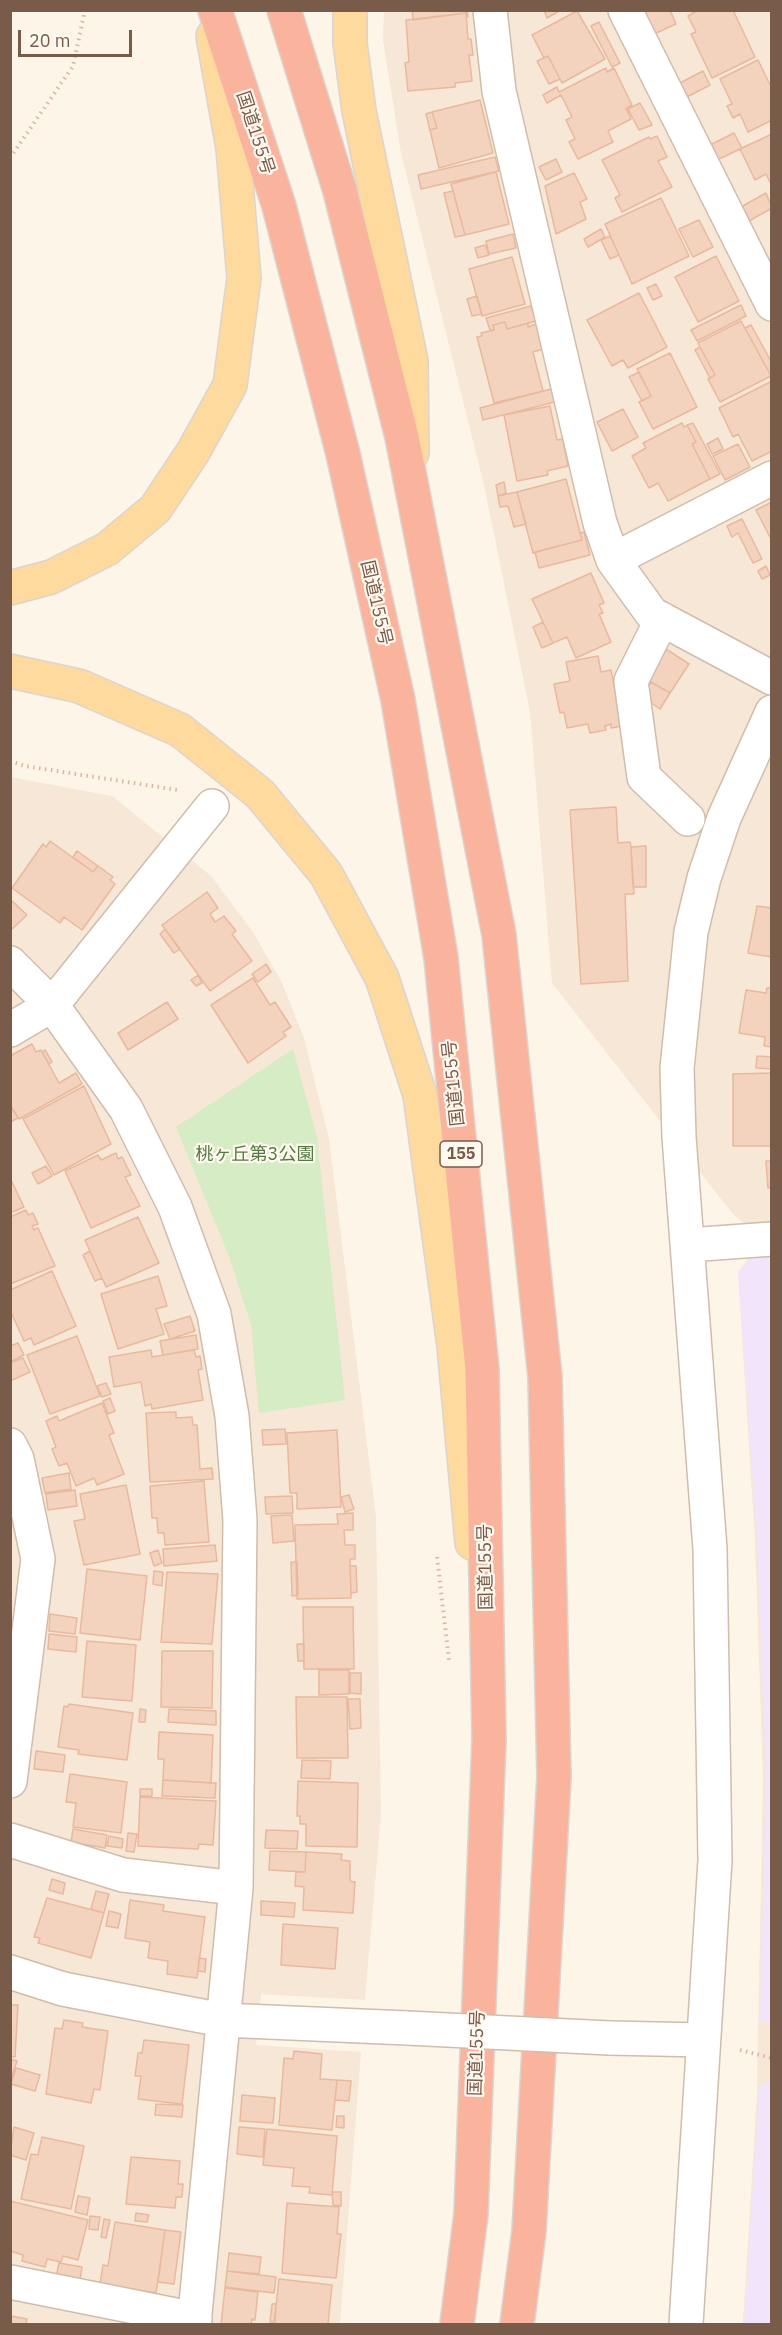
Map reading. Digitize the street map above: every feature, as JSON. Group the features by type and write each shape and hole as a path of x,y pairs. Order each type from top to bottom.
{"highway":[{"name":"国道155号","path":"215,10 279,206 343,454 398,700 441,958 483,1369 489,1739 471,2214 457,2325"},
{"path":"285,10 340,191 402,437 499,935 545,1377 554,1776 529,2231 518,2325"}],"main road":[{"path":"10,588 51,577 107,549 155,508 193,452 230,385 244,278 233,148 208,10"},
{"path":"351,10 350,43 359,111 411,361 413,489"},
{"path":"10,671 79,686 180,730 260,794 326,874 382,978 420,1095 454,1346 489,1739"}],"street":[{"path":"489,10 499,91 600,523 613,560 652,614 771,678"},
{"path":"625,10 771,304"},
{"path":"613,560 771,478"},
{"path":"662,619 631,681 644,777 688,819"},
{"path":"686,2325 715,1860 710,1561 679,1137 677,1068 691,932 704,878 724,818 771,712"},
{"path":"10,1030 52,1005 212,806"},
{"path":"10,963 52,1005 126,1109 175,1207 214,1314 232,1416 240,1520 236,1888 194,2322 10,2282"},
{"path":"688,1245 771,1239"},
{"path":"10,1445 17,1459 38,1558 10,1781"},
{"path":"10,1840 123,1875 236,1888"},
{"path":"10,1972 63,1989 222,2020 609,2038 703,2040"}],"path":[{"path":"10,158 73,66 85,10"},
{"path":"10,761 25,766 174,788 212,806"},
{"path":"437,1552 450,1671"}],"shaded area":[{"path":"384,11 771,11 771,2324 743,2324 757,2093 763,1778 755,1540 738,1272 748,1259 746,1225 732,1213 552,983 530,712 484,485 401,153 383,40"},
{"path":"10,777 112,796 211,876 253,932 282,983 304,1038 329,1139 376,1517 381,1814 365,2000 261,1994 256,2045 361,2052 340,2324 11,2324"},
{"path":"772,1257 771,2024 760,2021 766,1777 757,1539 738,1272 749,1259"},
{"path":"771,2081 771,2324 744,2324 759,2087"}],"green space":[{"name":"桃ヶ丘第3公園","path":"293,1049 317,1138 345,1400 259,1413 251,1324 229,1256 176,1127"}],"building":[{"path":"412,10 467,10 468,17 466,13 413,20"},
{"path":"544,10 561,10 547,18"},
{"path":"670,10 676,24 654,34 644,11"},
{"path":"698,10 733,10 755,57 712,78 691,34 696,32 688,16"},
{"path":"577,11 605,59 562,83 548,56 544,58 532,35"},
{"path":"466,13 468,39 471,39 473,55 469,55 472,81 455,83 455,87 408,91 405,63 409,62 406,20"},
{"path":"599,22 620,63 612,67 591,26"},
{"path":"548,56 560,79 549,84 537,61"},
{"path":"758,60 772,89 772,120 748,132 740,114 733,118 727,106 732,104 720,79"},
{"path":"606,68 607,72 614,68 632,105 626,108 631,119 608,131 613,142 578,159 569,142 575,139 566,120 572,117 561,95 547,103 543,95 557,87 559,92"},
{"path":"703,71 710,85 685,98 678,84"},
{"path":"480,100 493,153 439,168 430,130 437,128 432,112"},
{"path":"640,103 652,125 639,130 628,109"},
{"path":"432,112 437,128 430,130 426,114"},
{"path":"734,133 742,148 715,161 708,146"},
{"path":"772,134 772,186 766,174 755,180 740,149"},
{"path":"657,136 667,157 658,161 672,187 622,212 615,198 620,195 602,160 649,137 650,139"},
{"path":"495,157 499,171 421,189 418,175"},
{"path":"556,159 562,172 546,180 539,167"},
{"path":"496,172 509,224 465,235 451,184"},
{"path":"574,173 587,199 580,202 586,219 556,234 545,186"},
{"path":"453,191 465,235 455,237 444,193"},
{"path":"766,193 772,208 749,221 741,207"},
{"path":"661,198 689,256 632,284 605,224"},
{"path":"699,220 713,247 693,257 679,229"},
{"path":"601,229 605,237 588,247 584,239"},
{"path":"513,234 516,248 489,254 486,241"},
{"path":"610,236 619,255 610,259 601,240"},
{"path":"485,245 489,255 478,258 475,248"},
{"path":"716,256 739,301 698,322 675,277"},
{"path":"512,257 525,304 482,316 469,269"},
{"path":"656,284 662,296 653,300 647,288"},
{"path":"639,293 667,347 628,368 623,360 612,366 587,320"},
{"path":"477,296 482,314 472,316 467,299"},
{"path":"741,305 746,316 697,341 691,330"},
{"path":"531,306 536,321 507,329 505,322 493,325 494,330 490,330 486,318"},
{"path":"741,321 771,376 720,402 708,379 715,375 698,343"},
{"path":"505,322 507,329 528,323 528,327 536,324 543,349 533,352 543,391 494,403 477,337 482,336 481,333 494,330 493,325"},
{"path":"751,325 772,363 771,376 745,328"},
{"path":"700,347 715,375 710,378 695,350"},
{"path":"670,353 697,407 653,429 639,402 651,396 637,369"},
{"path":"639,372 651,396 642,401 629,377"},
{"path":"772,381 772,451 752,461 738,434 733,437 719,408"},
{"path":"551,389 555,402 483,420 480,408"},
{"path":"550,406 557,440 563,439 568,466 547,471 548,475 517,481 504,415"},
{"path":"623,409 638,437 612,451 597,422"},
{"path":"682,423 684,427 687,425 696,442 692,444 710,479 668,501 658,483 649,488 632,456 646,448 643,443"},
{"path":"693,423 720,474 710,479 692,444 696,442 687,425"},
{"path":"718,438 723,449 712,454 707,444"},
{"path":"738,444 750,467 725,480 713,456"},
{"path":"566,479 582,540 533,553 517,492"},
{"path":"504,482 506,493 498,496 496,485"},
{"path":"517,492 526,524 514,527 508,506 500,507 498,496"},
{"path":"772,502 772,541 756,510"},
{"path":"742,519 762,559 753,563 738,533 732,537 727,526"},
{"path":"584,532 590,555 539,568 535,552 582,540 580,533"},
{"path":"766,566 770,575 762,579 758,571"},
{"path":"591,573 604,603 599,605 603,613 599,614 611,642 576,658 567,637 553,643 532,599"},
{"path":"543,622 553,643 542,648 533,627"},
{"path":"666,649 689,664 670,693 647,680"},
{"path":"598,656 601,672 611,670 622,726 611,728 611,724 605,726 606,730 590,733 588,724 567,728 564,712 560,713 554,684 570,681 566,662"},
{"path":"651,682 670,693 660,709 643,697"},
{"path":"616,807 618,843 630,842 631,847 634,894 625,894 628,981 581,984 570,810"},
{"path":"50,841 93,872 98,866 113,877 110,880 115,884 82,930 64,917 60,923 12,888 43,844 46,847"},
{"path":"646,846 646,887 633,887 631,847"},
{"path":"77,851 98,866 93,872 73,857"},
{"path":"207,892 218,908 210,914 215,922 224,916 236,931 232,934 252,961 210,991 162,925"},
{"path":"10,899 27,915 10,931"},
{"path":"757,906 772,908 772,957 748,953"},
{"path":"165,929 180,949 174,953 160,934"},
{"path":"266,964 271,972 258,982 252,974"},
{"path":"198,975 202,983 196,986 191,980"},
{"path":"253,978 270,1005 275,1002 291,1027 283,1032 286,1036 248,1063 211,1005"},
{"path":"767,988 772,988 772,1047 764,1046 765,1037 739,1033 746,990 766,993"},
{"path":"167,1002 178,1019 128,1050 118,1033"},
{"path":"32,1044 36,1052 41,1050 59,1083 76,1073 82,1084 19,1119 10,1105 10,1056"},
{"path":"45,1050 52,1062 49,1064 42,1052"},
{"path":"757,1056 772,1057 772,1069 756,1068"},
{"path":"772,1073 772,1146 733,1146 733,1074"},
{"path":"84,1086 111,1144 54,1175 23,1119"},
{"path":"10,1105 18,1118 10,1122"},
{"path":"116,1153 118,1159 122,1157 131,1175 125,1177 140,1206 91,1228 65,1171 98,1155 101,1160"},
{"path":"766,1161 772,1161 772,1187 768,1188"},
{"path":"46,1166 52,1176 38,1184 32,1173"},
{"path":"10,1178 24,1207 10,1213"},
{"path":"26,1210 28,1215 33,1213 38,1224 32,1226 34,1230 38,1228 55,1266 10,1284 10,1217"},
{"path":"138,1217 159,1263 106,1287 85,1240"},
{"path":"90,1251 102,1278 95,1281 83,1255"},
{"path":"52,1271 76,1326 34,1345 31,1338 24,1341 10,1310 10,1290"},
{"path":"158,1276 167,1306 156,1309 164,1334 118,1349 101,1294"},
{"path":"190,1316 195,1331 170,1339 164,1324"},
{"path":"196,1335 198,1349 163,1355 160,1341"},
{"path":"77,1336 100,1396 50,1414 27,1355"},
{"path":"18,1343 24,1355 10,1362 10,1346"},
{"path":"151,1350 152,1357 194,1350 196,1357 200,1356 202,1369 198,1370 203,1400 152,1409 151,1404 145,1406 141,1382 114,1387 109,1357"},
{"path":"23,1358 30,1372 10,1381 10,1363"},
{"path":"106,1383 111,1394 102,1397 97,1386"},
{"path":"110,1398 115,1411 108,1414 103,1401"},
{"path":"102,1403 114,1433 109,1435 124,1474 97,1485 94,1478 76,1486 67,1463 59,1466 52,1449 56,1447 46,1421 57,1416 59,1421"},
{"path":"176,1412 176,1418 192,1417 193,1425 197,1425 200,1469 212,1468 213,1479 150,1482 146,1413"},
{"path":"285,1429 286,1444 263,1445 262,1430"},
{"path":"337,1430 341,1507 297,1509 297,1493 290,1493 287,1433"},
{"path":"69,1473 71,1489 45,1493 42,1478"},
{"path":"204,1481 209,1542 165,1545 164,1533 158,1533 157,1518 152,1518 150,1486"},
{"path":"126,1485 140,1554 84,1565 74,1521 85,1519 80,1494"},
{"path":"75,1490 77,1506 48,1510 46,1494"},
{"path":"349,1495 354,1509 345,1512 341,1497"},
{"path":"292,1496 293,1513 266,1514 265,1497"},
{"path":"353,1513 353,1530 344,1530 345,1545 355,1545 355,1559 350,1559 351,1598 297,1599 295,1525 338,1524 337,1514"},
{"path":"292,1515 294,1541 273,1543 271,1516"},
{"path":"215,1545 217,1561 164,1566 163,1549"},
{"path":"158,1550 162,1563 154,1566 150,1553"},
{"path":"291,1562 297,1562 298,1595 292,1596"},
{"path":"350,1566 356,1566 357,1592 351,1593"},
{"path":"87,1569 147,1576 140,1640 80,1633"},
{"path":"154,1571 163,1572 162,1586 153,1584"},
{"path":"167,1572 218,1574 212,1644 161,1642"},
{"path":"303,1607 353,1607 354,1669 304,1669"},
{"path":"50,1614 77,1618 75,1634 49,1631"},
{"path":"49,1634 77,1637 76,1652 48,1649"},
{"path":"87,1641 136,1645 132,1701 82,1697"},
{"path":"297,1644 304,1644 304,1661 298,1661"},
{"path":"162,1651 213,1651 212,1708 161,1707"},
{"path":"319,1670 349,1670 349,1694 319,1695"},
{"path":"350,1673 361,1673 361,1694 350,1693"},
{"path":"296,1697 347,1697 348,1758 297,1758"},
{"path":"348,1699 360,1699 361,1728 350,1729"},
{"path":"69,1704 133,1713 127,1760 78,1754 79,1750 58,1747 64,1706 68,1707"},
{"path":"140,1709 146,1710 145,1722 139,1722"},
{"path":"169,1709 216,1711 216,1725 168,1722"},
{"path":"159,1732 213,1735 211,1783 163,1780 164,1759 158,1759"},
{"path":"36,1751 65,1755 63,1772 34,1769"},
{"path":"302,1760 331,1761 330,1779 301,1778"},
{"path":"70,1774 127,1782 121,1833 73,1827 76,1803 66,1802"},
{"path":"163,1780 216,1783 215,1798 162,1796"},
{"path":"298,1781 358,1783 357,1847 306,1846 306,1824 300,1824 300,1816 297,1816"},
{"path":"140,1789 152,1789 152,1796 140,1796"},
{"path":"140,1797 216,1801 213,1845 199,1844 198,1849 138,1846"},
{"path":"73,1829 107,1835 105,1848 71,1842"},
{"path":"266,1830 298,1831 297,1849 265,1848"},
{"path":"128,1833 137,1834 134,1852 126,1851"},
{"path":"109,1836 123,1839 122,1848 107,1846"},
{"path":"270,1851 306,1852 305,1872 269,1870"},
{"path":"306,1852 342,1854 341,1860 350,1861 350,1881 355,1882 353,1913 303,1910 304,1887 295,1886 296,1872 305,1872"},
{"path":"52,1879 65,1883 63,1894 49,1890"},
{"path":"96,1891 109,1894 104,1913 91,1909"},
{"path":"47,1898 104,1913 91,1958 38,1943 40,1938 34,1937"},
{"path":"130,1900 164,1905 163,1911 205,1917 197,1978 167,1974 168,1961 148,1958 150,1942 125,1938"},
{"path":"261,1901 295,1903 294,1917 261,1915"},
{"path":"109,1911 121,1914 118,1928 106,1926"},
{"path":"283,1924 338,1928 335,1969 281,1965"},
{"path":"199,1958 206,1959 205,1972 198,1971"},
{"path":"10,2005 18,2005 15,2057 10,2056"},
{"path":"64,2020 83,2023 82,2027 108,2031 100,2090 94,2089 91,2103 46,2094 55,2028 62,2029"},
{"path":"144,2040 189,2045 182,2104 138,2099 141,2076 135,2076 138,2053 142,2053"},
{"path":"294,2051 322,2054 320,2079 337,2080 332,2130 279,2125 284,2058 293,2059"},
{"path":"10,2059 17,2061 10,2082"},
{"path":"16,2068 40,2075 35,2091 11,2084"},
{"path":"337,2080 351,2081 349,2101 335,2100"},
{"path":"242,2095 275,2098 273,2123 240,2121"},
{"path":"156,2104 183,2105 182,2117 155,2115"},
{"path":"337,2116 344,2116 344,2128 336,2127"},
{"path":"14,2127 34,2133 26,2160 10,2155"},
{"path":"239,2127 265,2129 263,2157 237,2154"},
{"path":"267,2129 337,2136 332,2195 309,2193 310,2187 292,2186 294,2168 263,2165"},
{"path":"42,2137 84,2146 71,2209 21,2199 31,2154 38,2155"},
{"path":"131,2157 180,2161 178,2184 183,2184 182,2197 176,2197 175,2208 126,2204"},
{"path":"332,2192 341,2192 341,2206 333,2205"},
{"path":"78,2196 90,2198 87,2215 75,2212"},
{"path":"10,2201 88,2220 78,2260 63,2256 61,2262 47,2259 45,2267 22,2261 23,2255 10,2251"},
{"path":"287,2203 339,2207 337,2234 341,2234 336,2278 282,2273"},
{"path":"136,2213 149,2215 147,2222 135,2221"},
{"path":"90,2216 100,2217 98,2230 89,2229"},
{"path":"104,2219 110,2220 106,2238 101,2237"},
{"path":"115,2222 165,2230 156,2293 100,2284 103,2265 108,2266"},
{"path":"165,2230 181,2232 174,2284 158,2282"},
{"path":"229,2253 261,2257 259,2274 227,2271"},
{"path":"59,2263 82,2267 80,2281 56,2278"},
{"path":"227,2271 276,2277 274,2293 225,2287"},
{"path":"279,2279 332,2285 328,2324 274,2324"},
{"path":"225,2288 258,2292 255,2320 252,2319 251,2324 221,2324"},
{"path":"272,2304 276,2304 275,2322 270,2322"},
{"path":"11,2316 27,2319 26,2324 10,2324"}]}
